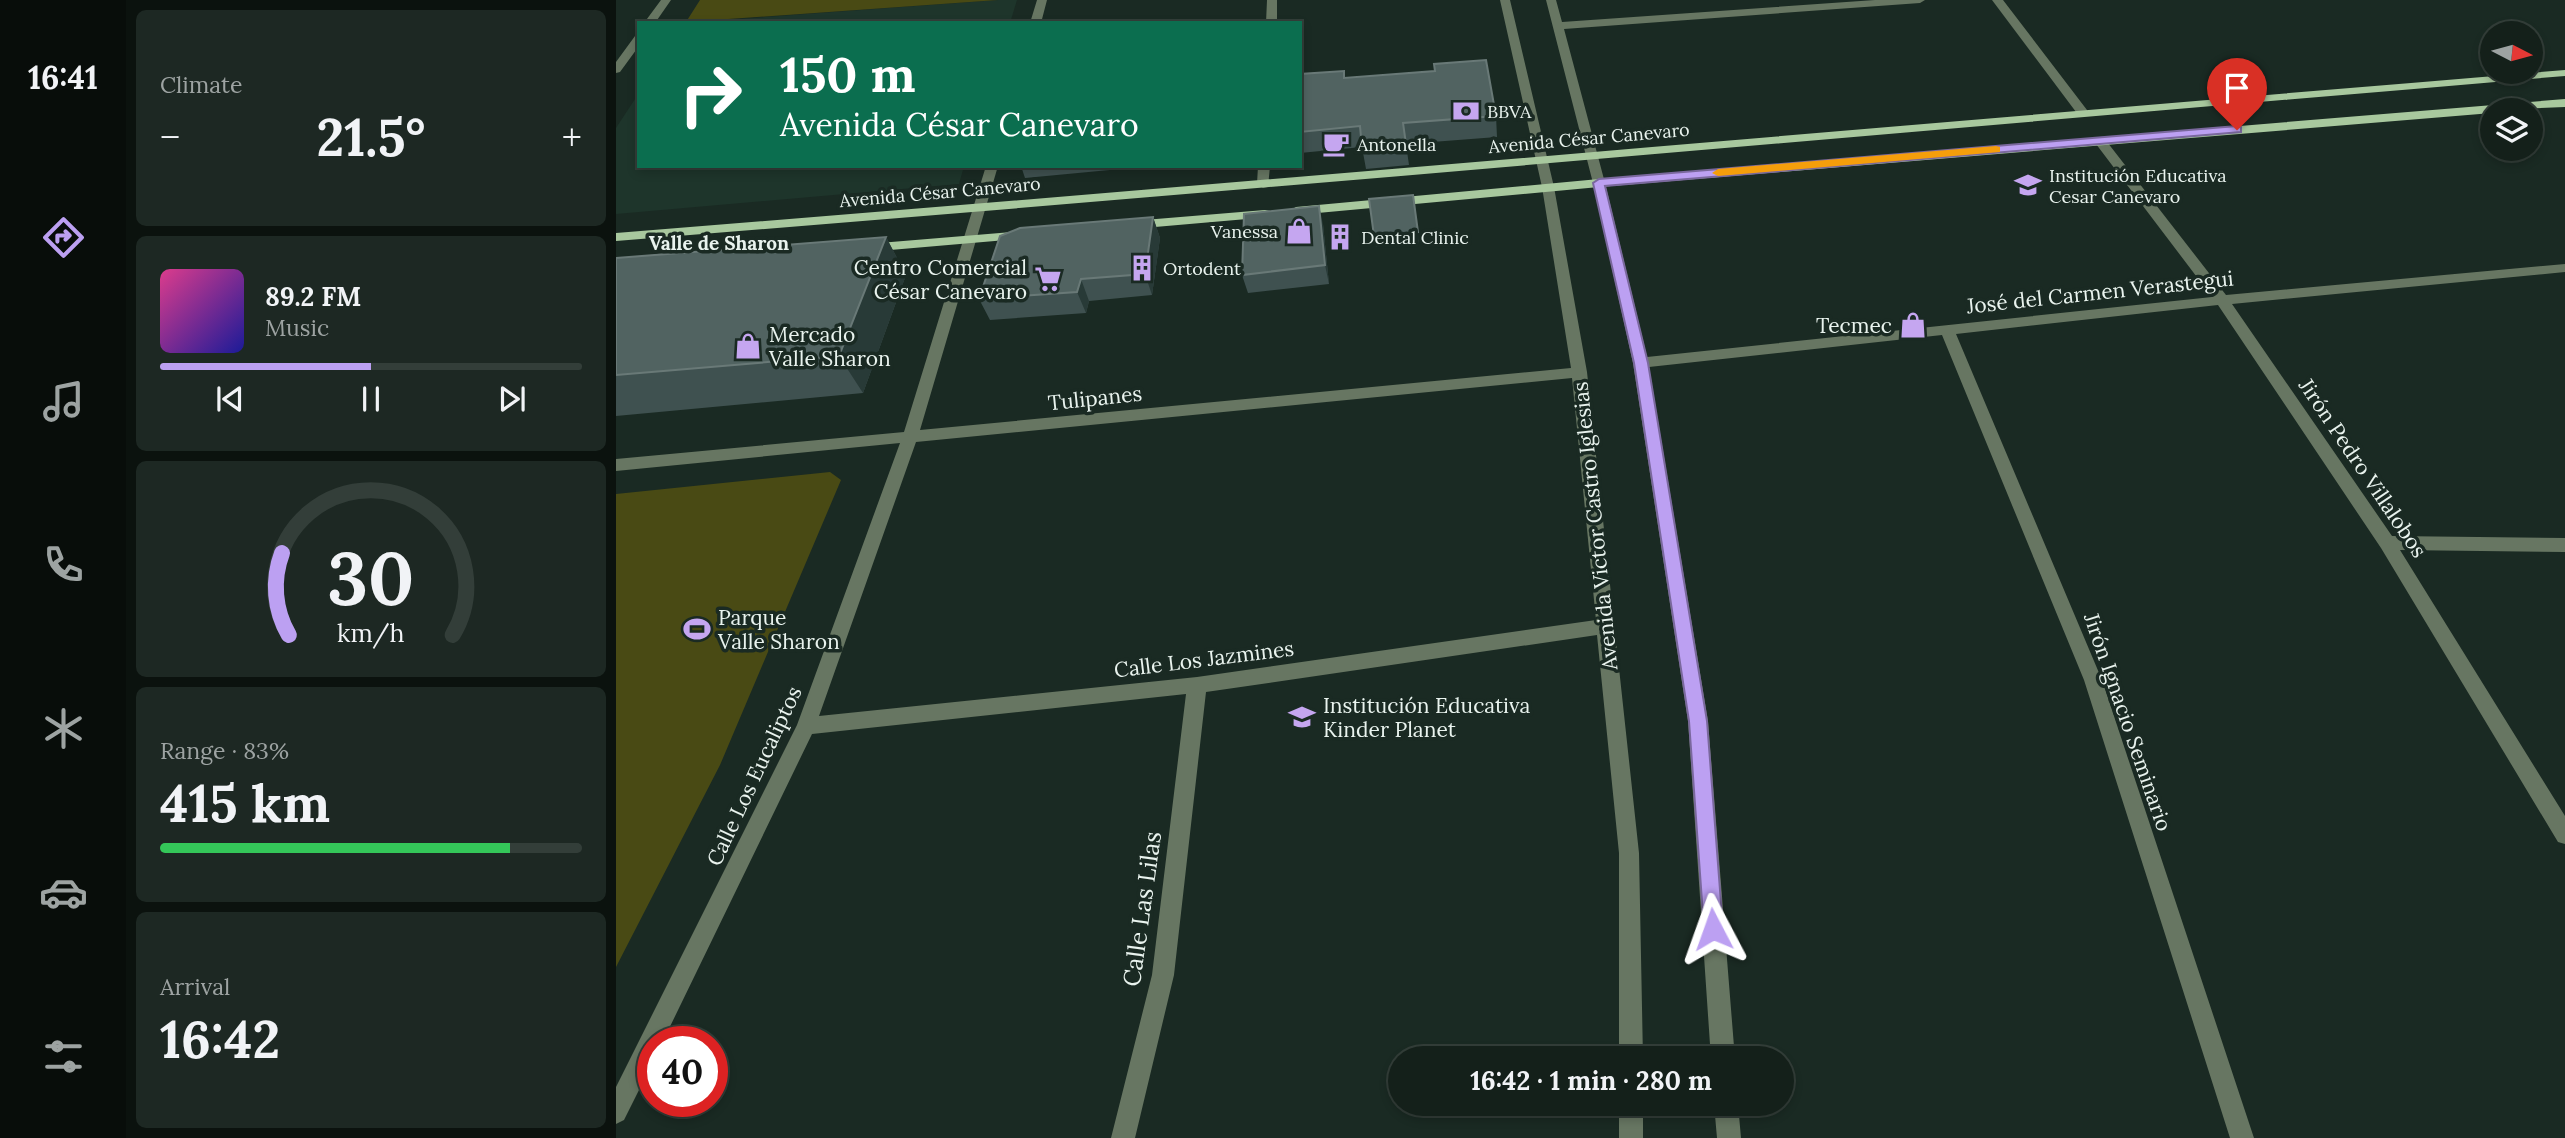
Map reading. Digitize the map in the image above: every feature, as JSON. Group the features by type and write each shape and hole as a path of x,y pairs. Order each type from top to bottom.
{"main road":[{"name":"Avenida César Canevaro","path":"616,237 2565,73"},
{"path":"1123,226 1548,187 2565,103"},
{"path":"848,249 1040,233"}],"street":[{"path":"650,21 666,0"},
{"path":"1036,21 1042,0"},
{"path":"1271,21 1272,0"},
{"name":"Avenida Victor Castro Iglesias","path":"1505,0 1548,187 1579,372 1629,853 1630,1046"},
{"path":"1551,0 1599,183 1641,363 1698,721 1722,1046"},
{"path":"1559,26 1780,5 1920,0"},
{"path":"1997,0 2084,113"},
{"path":"616,70 634,50"},
{"name":"Jirón Pedro Villalobos","path":"2100,141 2222,300 2387,543 2565,835"},
{"name":"Calle Los Eucaliptos","path":"616,1112 806,726 910,437 991,168"},
{"path":"1263,184 1264,168"},
{"name":"José del Carmen Verastegui","path":"1641,363 2222,300 2565,268"},
{"name":"Jirón Ignacio Seminario","path":"1947,330 2093,680 2242,1138"},
{"name":"Tulipanes","path":"616,466 1579,372"},
{"path":"2387,543 2565,545"},
{"name":"Calle Los Jazmines","path":"806,726 1197,685 1606,626"},
{"name":"Calle Las Lilas","path":"1123,1138 1163,975 1197,685"},
{"path":"1631,1116 1631,1138"},
{"path":"1727,1116 1729,1138"}],"shaded area":[{"path":"700,0 998,0 700,21 687,21"},
{"path":"998,0 1017,0 1011,21 712,21"},
{"path":"637,96 637,168 963,168 959,184 616,214 616,128"},
{"name":"Parque Valle Sharon","path":"830,472 841,480 720,765 616,967 616,494"}],"building":[{"path":"1486,60 1496,116 1403,123 1406,144 1362,148 1360,126 1302,132 1302,74 1344,71 1344,78 1435,71 1434,64"},
{"path":"1413,195 1418,232 1374,236 1369,199"},
{"path":"1319,206 1325,265 1242,275 1244,214"},
{"path":"1153,217 1145,274 1081,279 1077,292 979,299 1000,236 1020,228"},
{"path":"886,237 839,356 616,375 616,258"}],"slow traffic":[{"path":"1718,173 1996,150"}],"place":[{"name":"BBVA","path":"1466,111"},
{"name":"Antonella","path":"1336,144"},
{"name":"Institución Educativa Cesar Canevaro","path":"2028,185"},
{"name":"Vanessa","path":"1299,231"},
{"name":"Dental Clinic","path":"1340,237"},
{"name":"Ortodent","path":"1142,268"},
{"name":"Centro Comercial César Canevaro","path":"1048,279"},
{"name":"Tecmec","path":"1913,325"},
{"name":"Mercado Valle Sharon","path":"748,346"},
{"name":"Parque Valle Sharon","path":"697,629"},
{"name":"Institución Educativa Kinder Planet","path":"1302,717"}],"district":[{"name":"Valle de Sharon","path":"719,243"}],"route":[{"path":"1713,929 1698,721 1641,363 1599,183 2237,130"}]}
